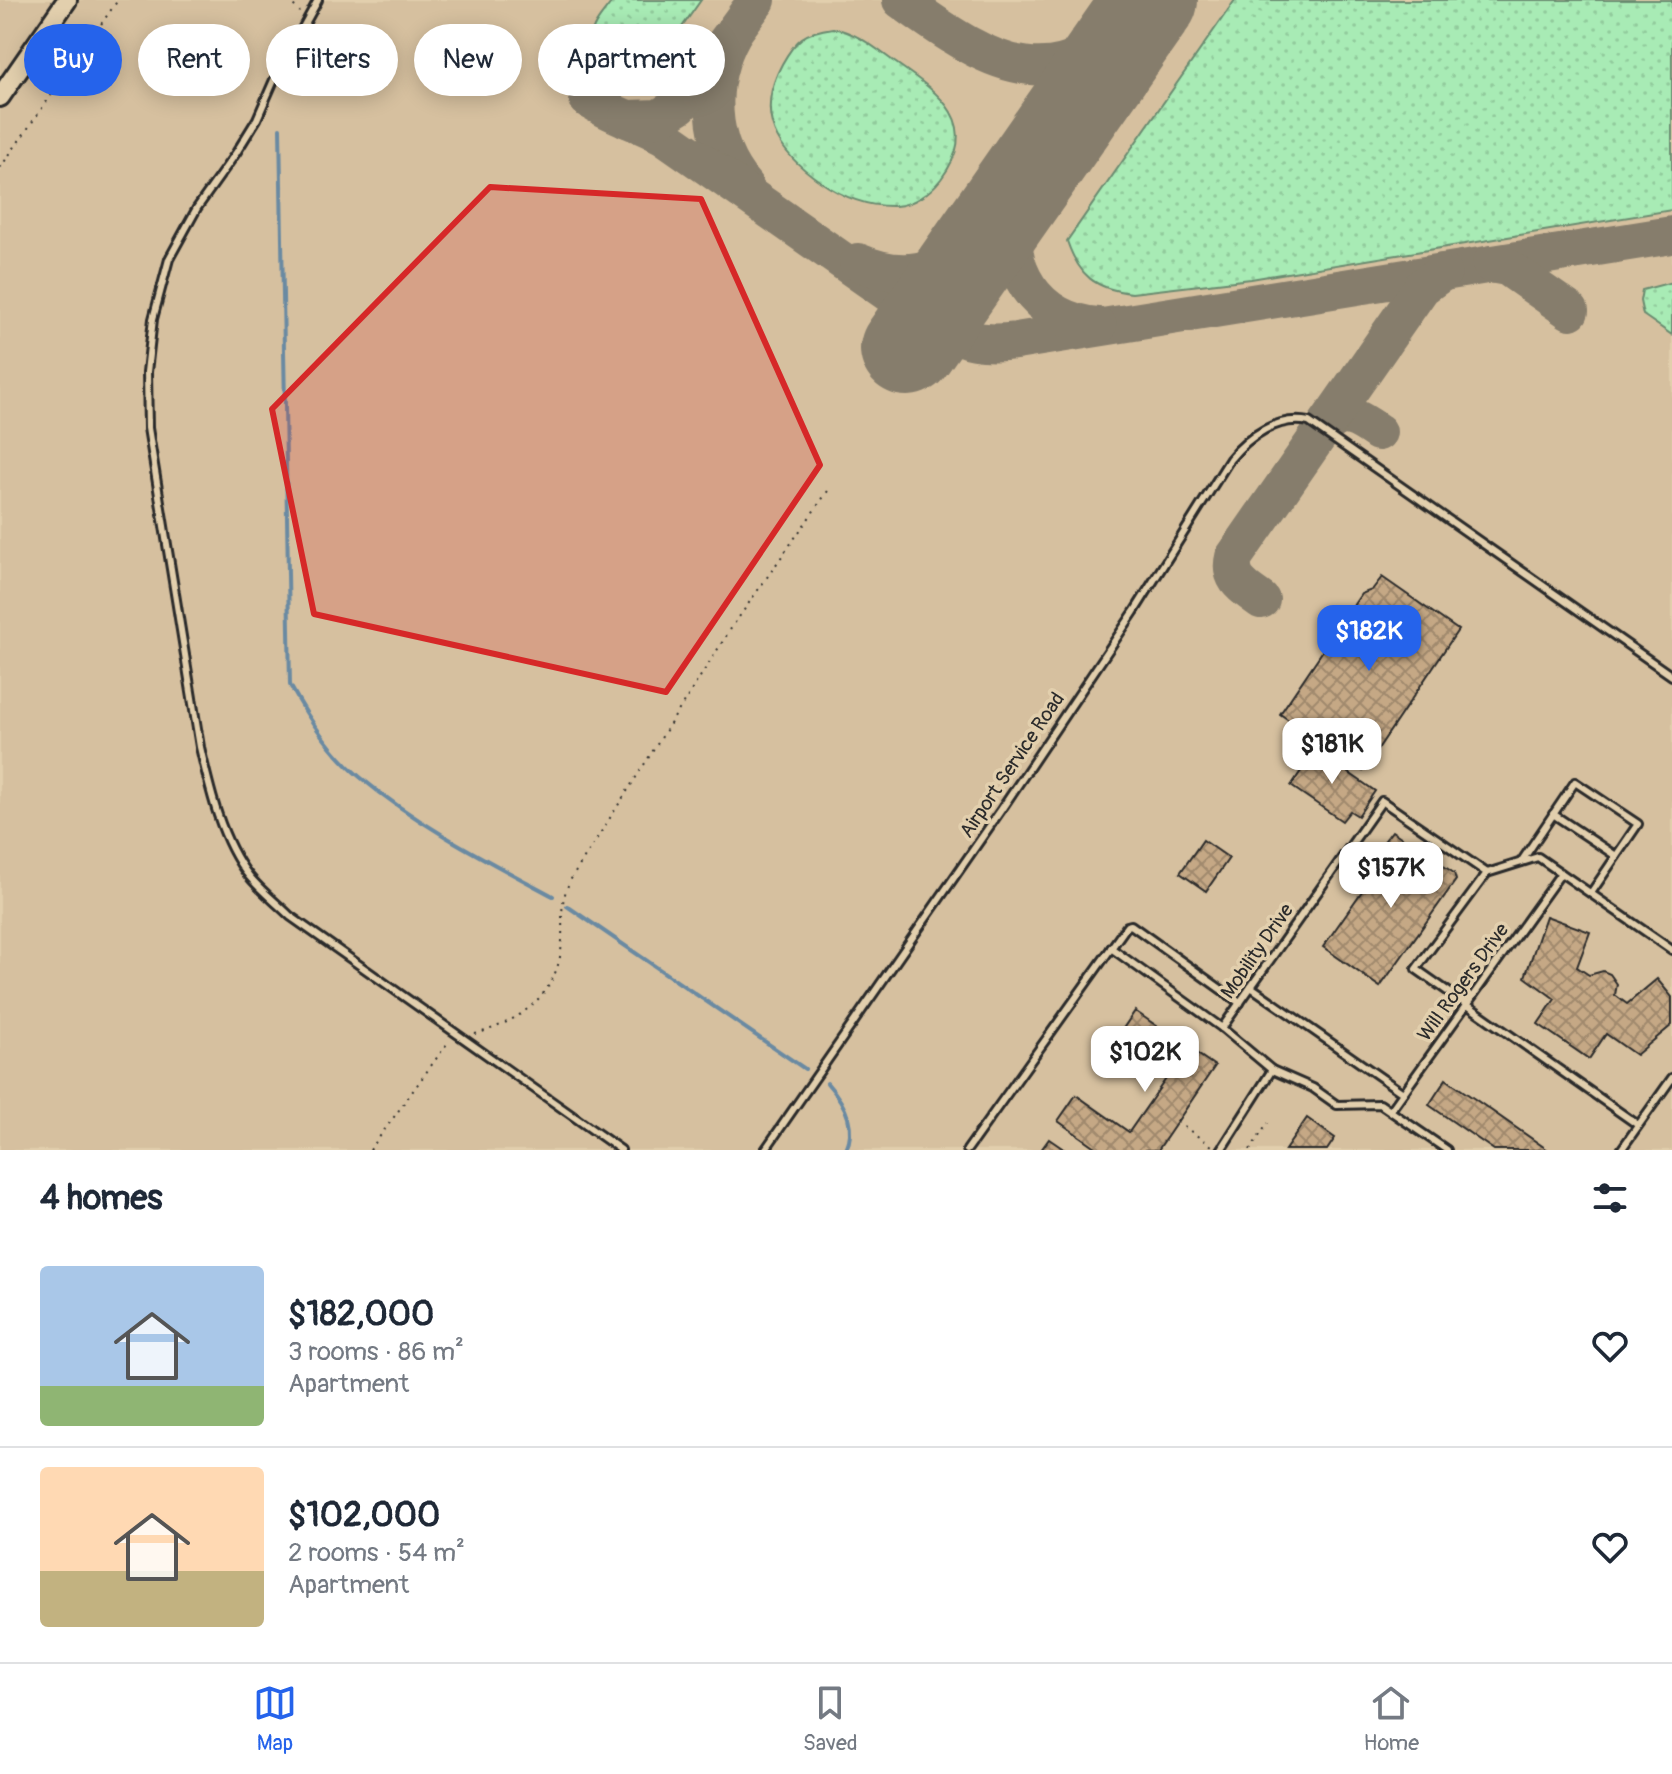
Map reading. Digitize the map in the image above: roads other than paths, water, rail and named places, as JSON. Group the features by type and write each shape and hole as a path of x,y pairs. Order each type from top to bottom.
{"main road":[{"path":"0,97 67,0"}],"lane":[{"path":"318,0 274,80 257,119 197,208 169,259 153,319 147,372 148,428 211,798 249,876 290,916 621,1150"},
{"name":"Airport Service Road","path":"765,1150 1010,797 1134,612 1230,459 1245,441 1262,431 1299,420 1309,422 1672,676"},
{"path":"1521,862 1575,782 1638,824 1591,893"},
{"name":"Mobility Drive","path":"1391,1110 1380,1104 1337,1105 1313,1088 1272,1070 1222,1028 1382,801 1487,873"},
{"path":"1553,814 1616,856"},
{"path":"1638,1125 1416,969 1487,873 1538,857 1672,950"},
{"name":"Will Rogers Drive","path":"1391,1110 1561,873"},
{"path":"967,1150 1127,926 1131,925 1240,1003"},
{"path":"1111,948 1222,1028"},
{"path":"1251,987 1403,1093"},
{"path":"1221,1150 1272,1070"},
{"path":"1621,1150 1672,1078"},
{"path":"1391,1110 1447,1150"}],"waterway":[{"path":"280,128 290,685 304,710 339,757 382,795 429,827 553,896"},
{"path":"567,906 805,1069"},
{"path":"827,1083 847,1115 850,1132 846,1150"}]}
